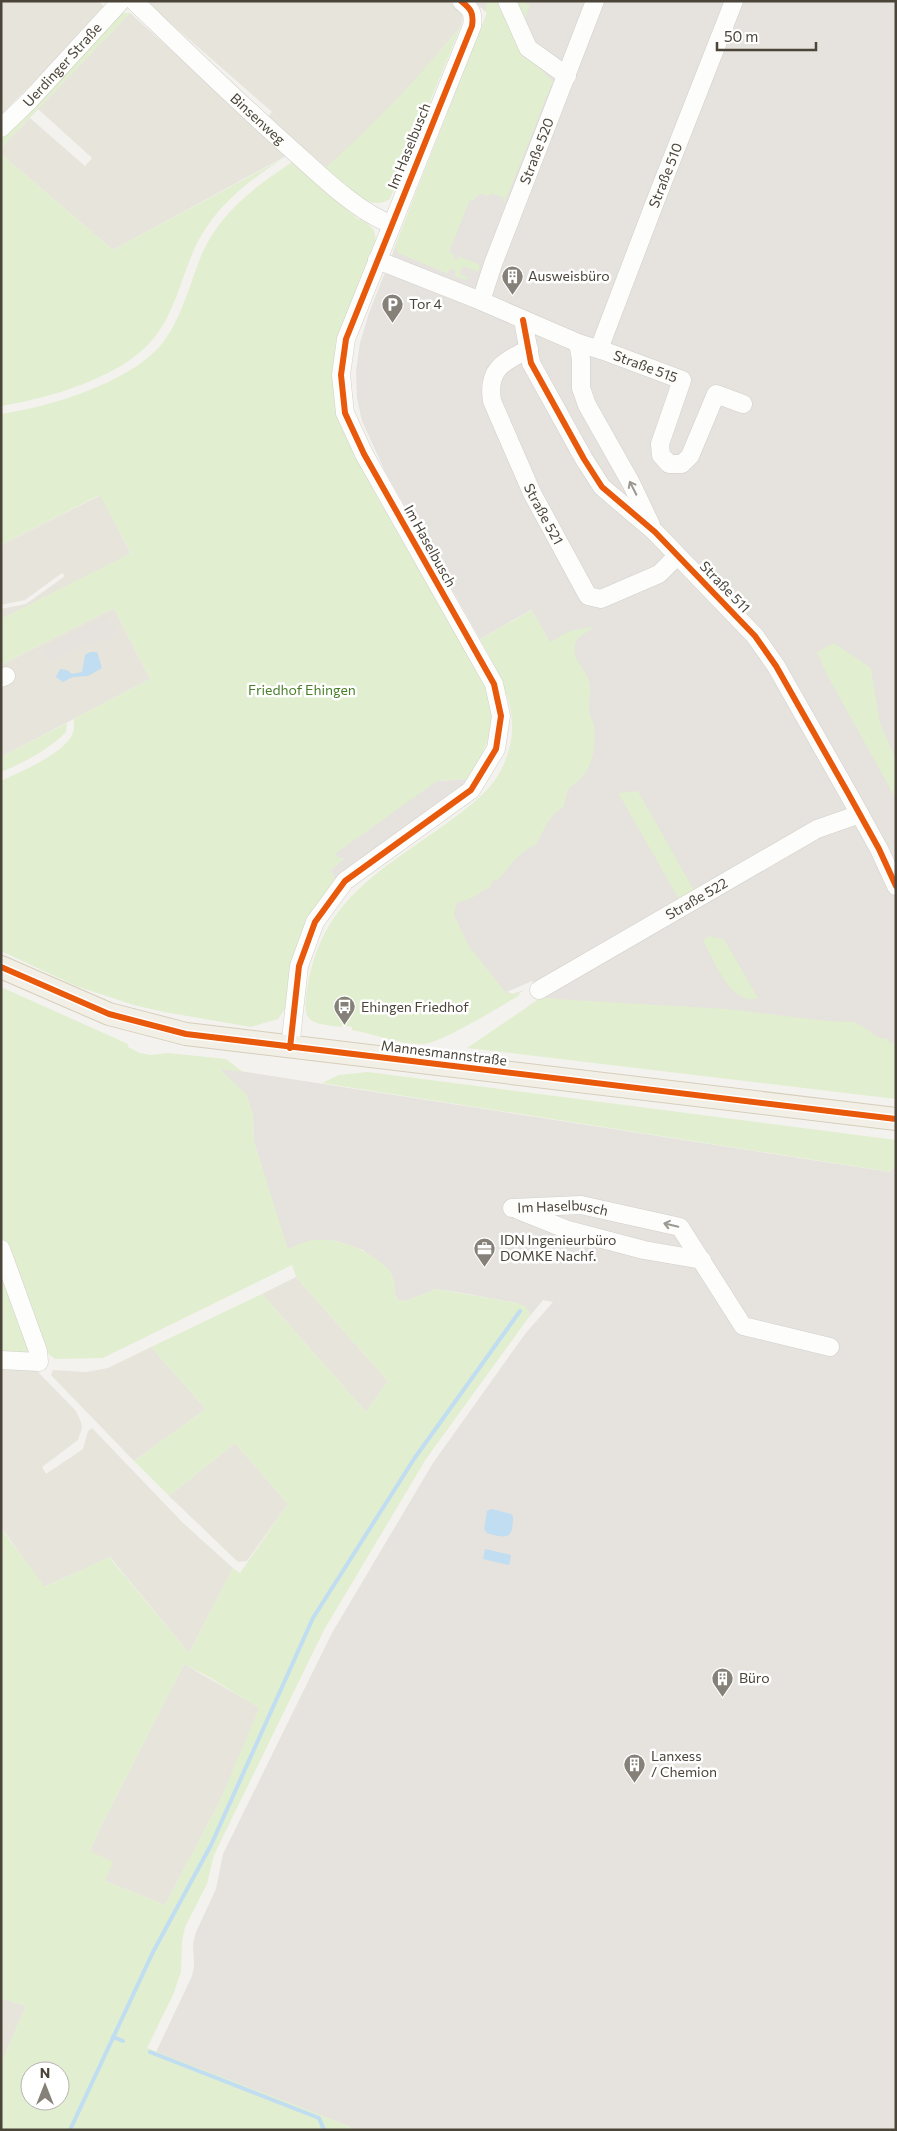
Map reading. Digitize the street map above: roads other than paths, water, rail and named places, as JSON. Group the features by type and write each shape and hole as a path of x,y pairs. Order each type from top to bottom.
{"main road":[{"name":"Mannesmannstraße","path":"1,967 109,1014 186,1034 290,1048 895,1119"}],"street":[{"name":"Uerdinger Straße","path":"1,128 29,101 121,1"},
{"name":"Binsenweg","path":"134,1 261,123 319,174 367,211 382,221 391,224"},
{"name":"Im Haselbusch","path":"290,1048 298,966 315,922 345,881 471,790 496,749 501,716 494,684 364,454 345,412 341,376 346,339 472,26 473,17 471,9 461,1"},
{"path":"506,1 528,48 567,76"},
{"name":"Straße 520","path":"481,301 496,255 595,1"},
{"name":"Straße 510","path":"599,349 734,1"},
{"path":"377,260 481,301 578,344"},
{"name":"Straße 511","path":"523,320 531,363 584,459 602,487 655,532 755,636 776,666 860,814 896,886"},
{"name":"Straße 515","path":"578,344 599,349 682,380 660,444 661,455 669,464 682,464 690,456 716,394 743,404"},
{"name":"Straße 511","path":"578,344 581,359 581,388 587,405 631,483 655,532"},
{"name":"Straße 521","path":"528,349 498,366 492,376 490,388 492,401 532,493 588,596 601,599 659,574 677,556"},
{"name":"Straße 522","path":"539,990 817,829 860,814"},
{"name":"Im Haselbusch","path":"702,1260 644,1250 568,1230 512,1208 581,1205 680,1227 702,1260 743,1326 830,1346"},
{"path":"1,1249 38,1351 39,1362 1,1360"}],"water":[{"path":"90,652 97,652 102,668 88,676 73,677 63,682 56,677 60,669 67,670 72,674 82,672 85,655"},
{"path":"492,1509 513,1516 512,1530 508,1536 504,1537 487,1533 484,1529 487,1511"},
{"path":"485,1549 511,1555 509,1565 483,1559"}],"waterway":[{"path":"70,2130 153,1952 211,1845 313,1618 414,1459 520,1311"},
{"path":"113,2037 123,2041"},
{"path":"150,2052 319,2118 324,2130"}],"place":[{"name":"Ausweisbüro","path":"512,295"},
{"name":"Tor 4","path":"393,323"},
{"name":"Ehingen Friedhof","path":"345,1026"},
{"name":"IDN Ingenieurbüro DOMKE Nachf.","path":"484,1267"},
{"name":"Büro","path":"723,1697"},
{"name":"Lanxess / Chemion","path":"635,1783"}],"park label":[{"name":"Friedhof Ehingen","path":"302,690"}]}
